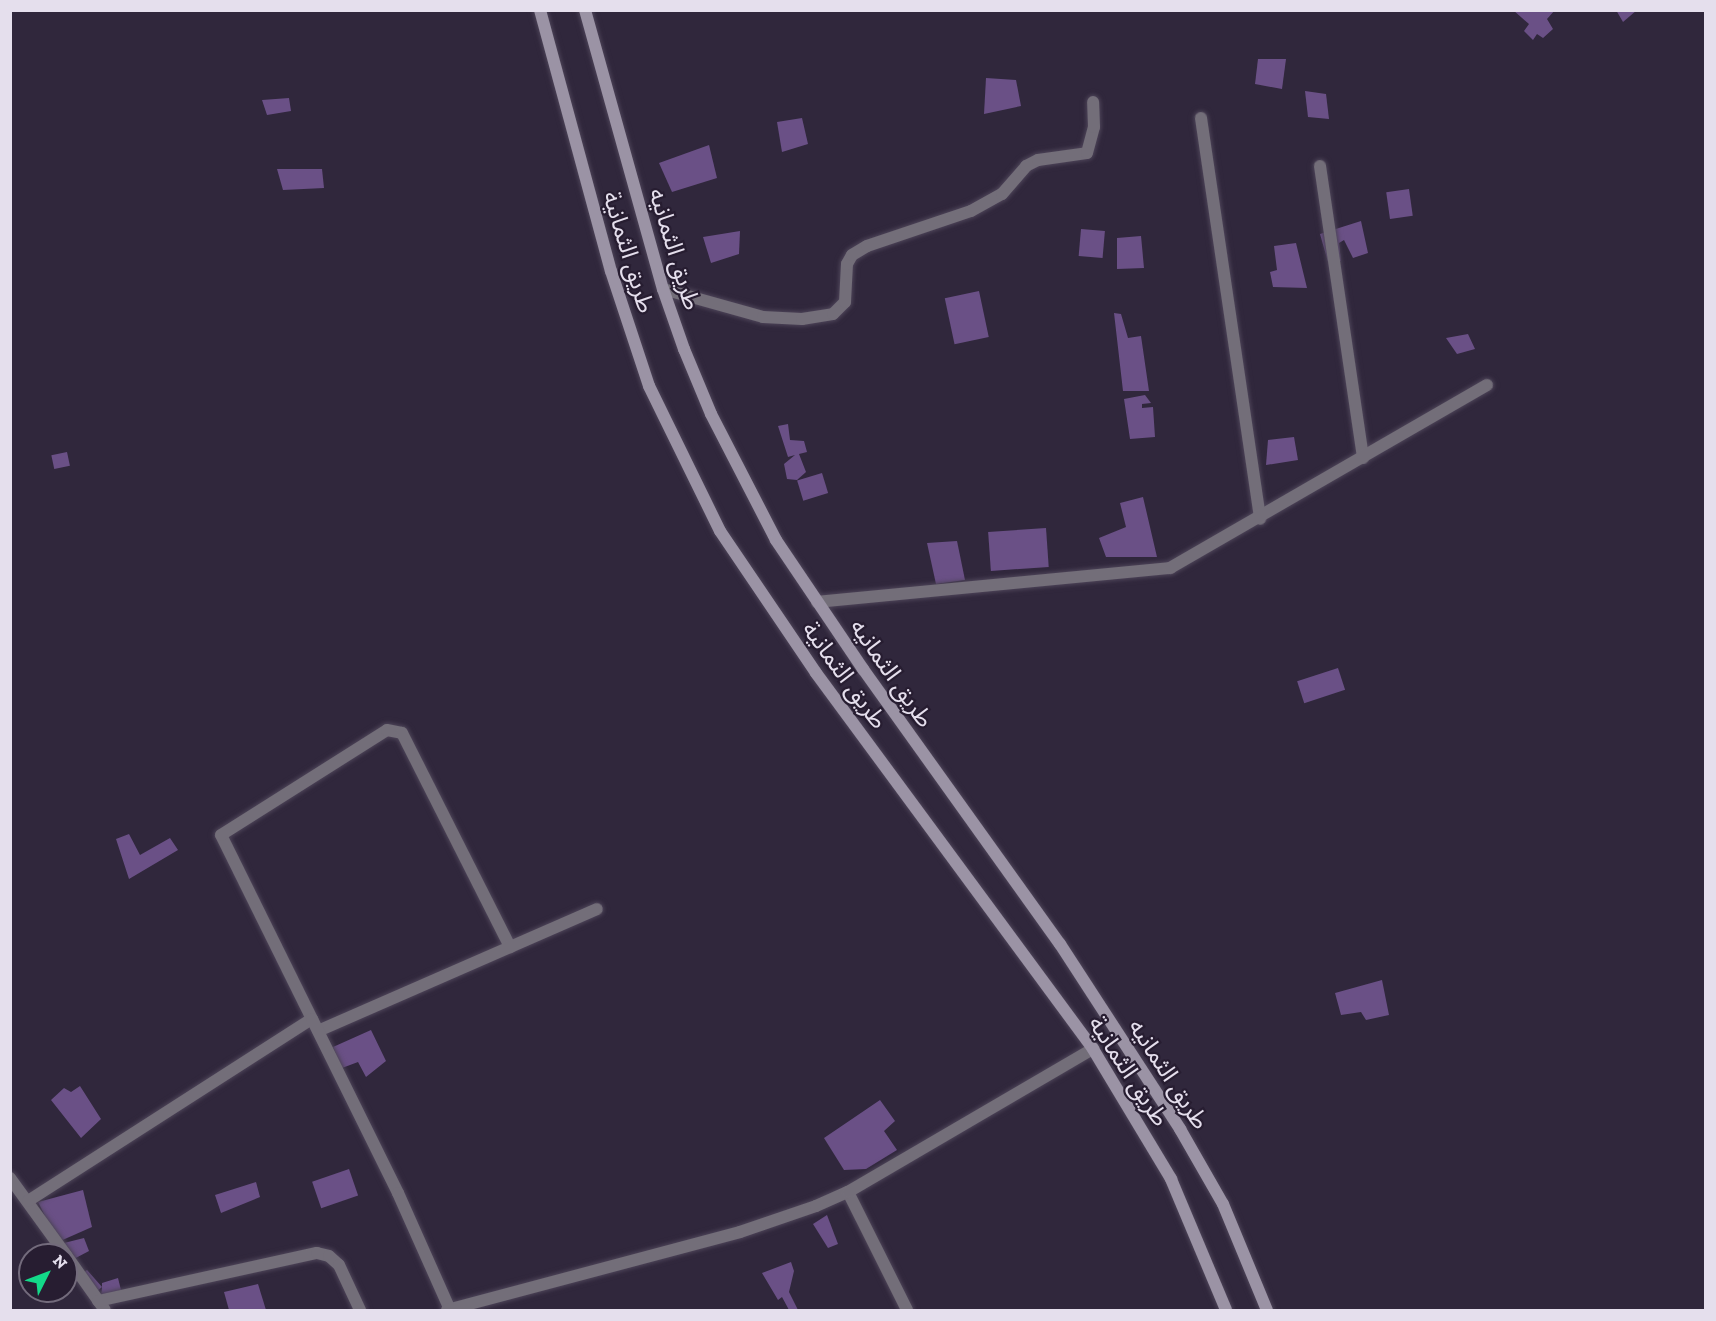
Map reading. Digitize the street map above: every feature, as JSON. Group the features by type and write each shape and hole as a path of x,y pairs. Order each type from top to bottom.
{"street":[{"name":"طريق الثمانية","path":"540,10 611,271 649,386 720,531 816,672 1093,1049 1171,1179 1226,1311"},
{"name":"طريق الثمانيه","path":"585,10 663,289 711,414 777,540 816,602 1060,944 1180,1129 1223,1204 1268,1311"},
{"path":"663,289 763,317 802,319 833,314 845,302 847,264 852,255 867,246 971,211 1002,194 1026,166 1038,160 1087,153 1094,127 1093,102"},
{"path":"1201,118 1260,519"},
{"path":"1320,166 1363,458"},
{"path":"816,602 1154,572 1189,561 1487,385"},
{"path":"510,947 402,733 387,730 221,835 312,1019 320,1030 448,1310 740,1232 848,1192 1093,1049"},
{"path":"320,1030 597,909"},
{"path":"28,1201 312,1019"},
{"path":"10,1178 58,1243"},
{"path":"848,1192 907,1311"},
{"path":"78,1272 102,1306 317,1253 329,1256 339,1265 360,1311"}],"building":[{"path":"1513,10 1555,10 1547,19 1553,29 1543,38 1537,34 1533,40 1524,31 1529,24"},
{"path":"1616,10 1637,10 1623,22"},
{"path":"1258,59 1286,59 1282,89 1255,84"},
{"path":"986,78 1016,80 1021,106 984,114"},
{"path":"1305,91 1326,94 1329,119 1308,117"},
{"path":"289,98 291,111 267,115 262,100"},
{"path":"802,118 808,144 782,152 777,122"},
{"path":"709,145 717,178 672,192 659,163"},
{"path":"277,169 322,169 324,188 283,190"},
{"path":"1409,189 1413,216 1390,219 1386,192"},
{"path":"1361,221 1368,253 1353,258 1344,240 1339,243 1341,261 1328,262 1320,234"},
{"path":"1081,229 1105,231 1103,258 1079,256"},
{"path":"740,231 739,254 711,263 703,237"},
{"path":"1141,236 1144,268 1117,269 1117,238"},
{"path":"1296,243 1307,288 1273,287 1270,272 1277,270 1274,246"},
{"path":"979,291 989,337 955,344 945,298"},
{"path":"1114,313 1121,314 1128,338 1141,336 1149,391 1123,391"},
{"path":"1468,334 1475,349 1457,354 1446,338"},
{"path":"1145,395 1151,403 1142,404 1142,408 1153,407 1155,437 1130,439 1124,399"},
{"path":"788,424 790,440 804,441 807,452 799,454 806,472 797,480 787,479 784,464 795,455 788,457 778,426"},
{"path":"1294,437 1298,460 1266,465 1268,440"},
{"path":"67,452 70,466 54,469 51,455"},
{"path":"822,473 828,493 803,501 797,481"},
{"path":"1143,497 1157,557 1106,557 1099,538 1126,527 1120,503"},
{"path":"1046,528 1049,567 991,571 988,532"},
{"path":"957,541 965,580 936,584 927,543"},
{"path":"1338,668 1345,690 1304,703 1297,681"},
{"path":"129,834 140,855 170,838 178,850 129,879 116,839"},
{"path":"1382,980 1389,1015 1366,1020 1361,1012 1341,1015 1335,993"},
{"path":"371,1030 386,1061 366,1077 358,1062 342,1068 333,1047"},
{"path":"80,1086 101,1119 81,1138 51,1100 64,1088 71,1092"},
{"path":"880,1100 895,1121 884,1131 897,1150 866,1169 844,1170 824,1138"},
{"path":"349,1169 358,1195 321,1208 312,1182"},
{"path":"256,1182 260,1197 221,1213 215,1195"},
{"path":"83,1190 92,1227 58,1242 38,1202"},
{"path":"827,1215 838,1244 828,1248 813,1224"},
{"path":"84,1238 89,1251 78,1257 78,1243 64,1243"},
{"path":"791,1262 794,1271 789,1292 798,1310 789,1310 782,1297 778,1300 762,1273"},
{"path":"87,1270 102,1287 95,1293 81,1274"},
{"path":"118,1278 121,1290 101,1296 102,1283"},
{"path":"258,1284 266,1310 229,1310 224,1292"}]}
